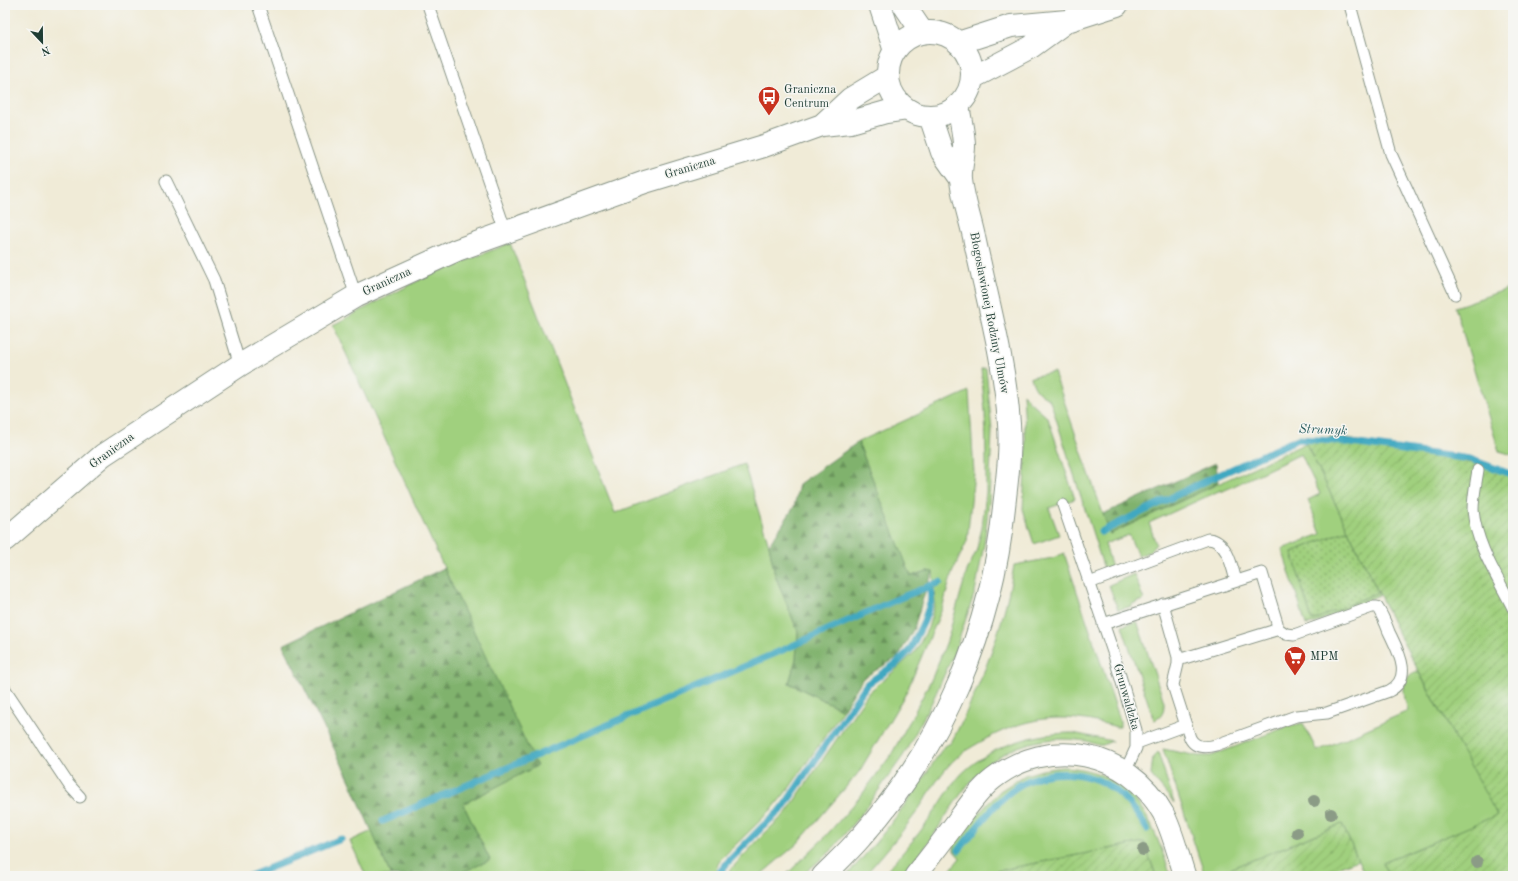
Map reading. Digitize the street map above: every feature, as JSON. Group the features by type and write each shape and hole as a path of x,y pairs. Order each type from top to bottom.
{"street":[{"path":"880,5 894,51"},
{"path":"904,5 923,33"},
{"path":"958,43 1011,26 1067,21 1117,5"},
{"path":"972,78 1031,47 1067,21"},
{"path":"935,32 958,43 969,58 972,78 968,93 958,105 945,113 930,116 918,115 907,109 898,101 891,91 888,76 889,63 894,51 908,38 923,33 935,32"},
{"name":"Graniczna","path":"822,125 850,99 888,76"},
{"name":"Błogosławionej Rodziny Ulmów","path":"823,876 861,838 885,808 921,758 942,719 957,690 974,648 985,613 1000,544 1010,449 1010,425 1004,376 961,179 964,145 958,105"},
{"name":"Graniczna","path":"5,540 103,455 240,365 356,296 457,250 645,182 764,146 822,125 851,122 886,112 907,109"},
{"name":"Błogosławionej Rodziny Ulmów","path":"930,116 942,152 961,179"},
{"path":"915,876 983,788 1004,771 1013,765 1037,756 1067,753 1094,757 1109,763 1125,772 1151,796 1163,813 1185,876"}],"lane":[{"path":"258,5 356,296"},
{"path":"428,5 506,232"},
{"path":"1350,5 1391,154 1455,294"},
{"path":"166,181 214,280 240,365"},
{"path":"1478,470 1473,506 1476,526 1484,550 1513,608"},
{"name":"Grunwaldzka","path":"1063,505 1103,624 1135,727 1137,743 1134,754 1125,772"},
{"path":"1089,583 1208,539 1219,542 1225,549 1236,581"},
{"path":"1103,624 1262,573 1277,623 1277,628"},
{"path":"1163,604 1178,660 1173,685 1190,738 1195,745 1203,747 1212,746 1296,716 1320,714 1333,711 1389,691 1397,686 1399,682 1403,670 1402,660 1376,607 1372,607 1294,635 1286,634 1277,628"},
{"path":"1178,660 1277,628"},
{"path":"5,689 69,785 80,797"},
{"path":"1137,743 1186,725"}],"green space":[{"path":"510,243 615,513 744,464 769,545 775,575 798,632 796,659 789,683 843,710 790,787 773,808 719,861 714,876 454,876 490,860 463,804 536,766 333,325 425,277"},
{"path":"1513,287 1513,455 1499,451 1455,307"},
{"path":"986,368 992,431 989,502 984,545 975,592 955,651 931,704 903,756 868,805 831,851 801,876 785,876 824,838 860,797 891,755 932,678 947,641 967,571 976,552 982,528 986,492 986,459 985,412 981,369"},
{"path":"1054,372 1110,534 1306,443 1348,530 1292,552 1312,621 1378,592 1379,595 1313,624 1306,625 1282,549 1321,534 1308,500 1320,494 1301,454 1221,492 1221,490 1149,523 1156,544 1149,552 1138,556 1129,535 1105,544 1112,567 1104,569 1053,409 1049,399 1039,393 1035,388 1031,377"},
{"path":"969,391 974,473 967,541 952,573 942,609 906,693 859,772 797,844 759,876 728,876 731,869 786,813 869,692 915,652 928,628 935,603 933,572 927,571 911,577 858,442"},
{"path":"1023,393 1029,401 1048,418 1075,499 1049,508 1059,535 1034,544 1023,509 1026,450"},
{"path":"1332,436 1458,460 1513,473 1513,876 1388,876 1383,863 1497,815 1400,637 1306,443"},
{"path":"858,442 911,576 927,571 933,572 914,628 898,657 863,678 843,710 789,683 796,659 798,632 775,575 769,545 794,507 799,484"},
{"path":"1216,463 1218,483 1110,534 1103,514"},
{"path":"1348,530 1378,592 1312,621 1292,552"},
{"path":"1064,553 1120,720 1120,727 1082,719 1050,718 1019,725 986,739 953,761 910,821 864,876 846,876 874,845 898,814 922,781 944,746 951,743 972,700 990,657 1004,612 1014,565 1053,558"},
{"path":"444,568 537,766 463,804 490,860 454,876 391,876 350,781 283,645"},
{"path":"1134,574 1144,600 1132,604 1132,606 1118,610 1109,585"},
{"path":"1137,621 1164,702 1162,713 1154,720 1122,626"},
{"path":"1418,671 1498,815 1383,863 1388,876 1365,876 1342,824 1218,874 1218,876 1205,876 1163,749 1198,756 1211,756 1286,727 1303,723 1317,751 1408,711 1404,693 1405,682 1407,678"},
{"path":"1073,733 1112,741 1101,745 1075,740 1046,740 1019,747 1002,755 974,778 951,808 929,842 904,876 882,876 919,832 952,785 968,768 991,752 1004,746 1045,735"},
{"path":"1158,752 1174,803 1151,775 1153,757"},
{"path":"1062,767 1086,770 1106,777 1122,787 1136,800 1156,834 1171,876 1156,876 1144,842 971,876 943,876 947,874 960,858 954,851 954,843 1000,791 1025,775 1042,770"},
{"path":"1342,824 1358,860 1317,876 1218,876 1218,874"},
{"path":"372,831 391,876 366,876 350,841"},
{"path":"1144,842 1156,876 1048,876 1047,874 1036,876 971,876"},
{"path":"931,873 938,873 943,876 928,876"}],"waterway":[{"name":"Strumyk","path":"1101,532 1197,485 1298,439 1336,441 1470,459 1513,475"},
{"path":"383,821 940,582"},
{"path":"717,876 727,863 782,809 867,684 896,664 910,650 924,621 931,601 930,586"},
{"path":"959,850 990,811 1011,791 1037,777 1052,774 1081,775 1096,779 1109,786 1121,795 1147,829"},
{"path":"250,876 341,839"}],"place":[{"name":"Graniczna Centrum","path":"769,116"},
{"name":"MPM","path":"1295,676"}]}
